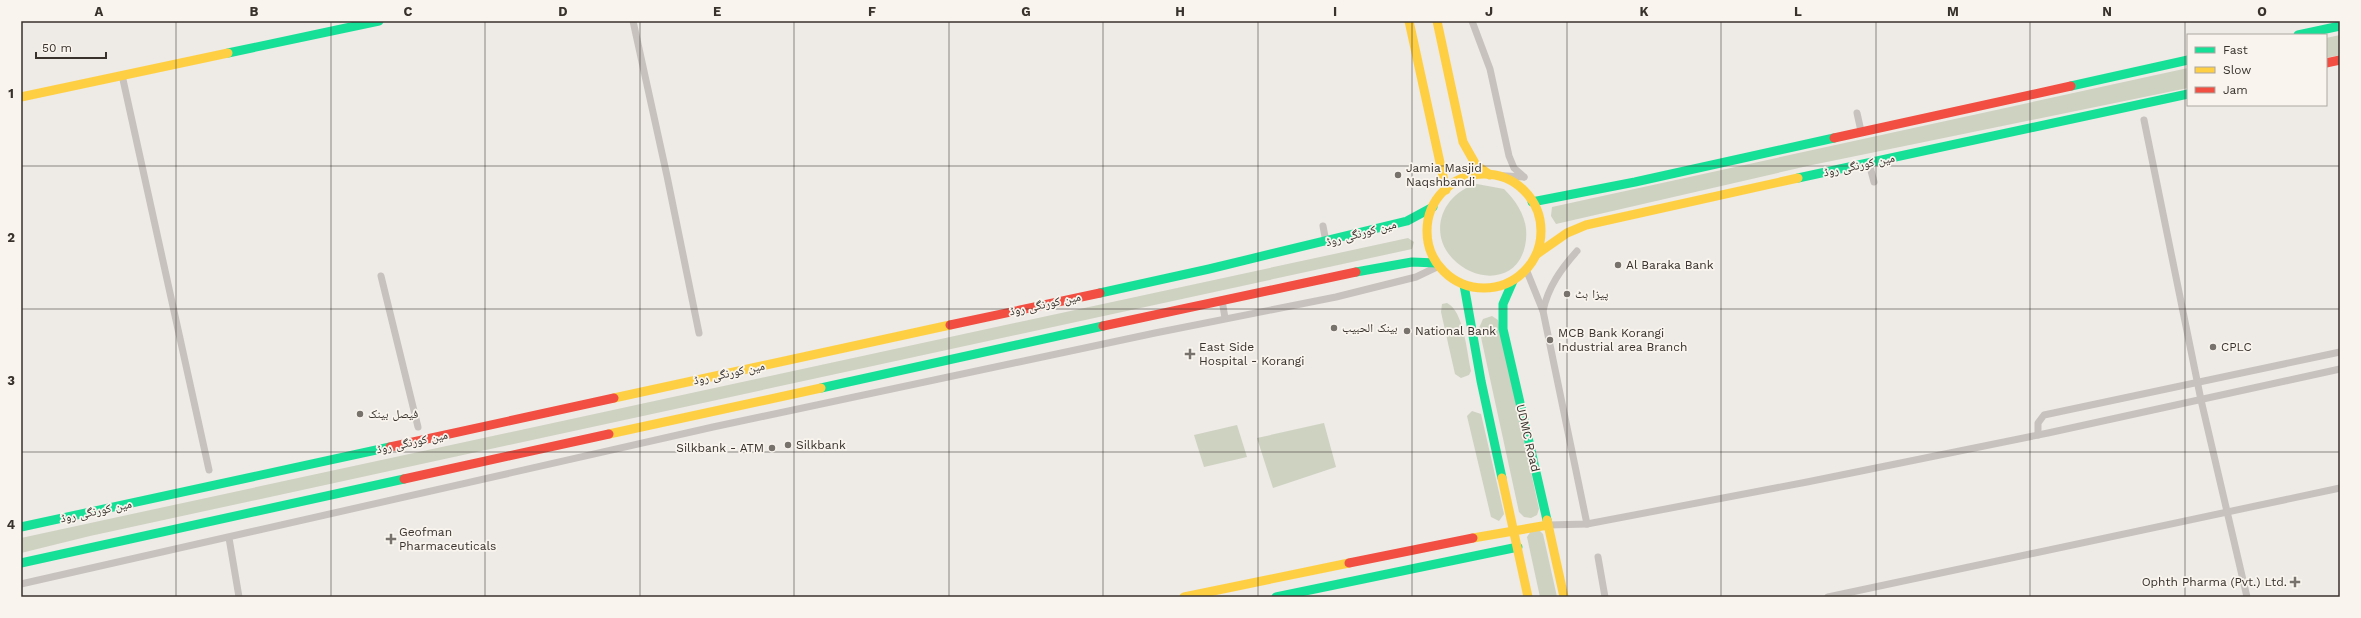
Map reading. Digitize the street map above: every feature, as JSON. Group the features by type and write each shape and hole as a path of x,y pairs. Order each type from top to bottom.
{"main road":[{"path":"21,97 380,21"},
{"path":"1409,21 1446,190"},
{"path":"1437,21 1463,142 1476,166 1490,175"},
{"path":"2303,34 2340,26"},
{"path":"1532,202 1635,182 2187,60"},
{"path":"2327,63 2340,60"},
{"name":"مین کورنگی روڈ","path":"1536,254 1567,233 1586,226 2187,94"},
{"path":"1490,175 1500,176 1518,186 1532,202 1539,216 1541,236 1536,254 1526,269 1513,281 1497,287 1481,288 1464,285 1449,277 1437,264 1428,245 1427,225 1433,207 1446,190 1454,183 1468,177 1490,175"},
{"name":"مین کورنگی روڈ","path":"21,527 1326,242 1407,221 1433,207"},
{"path":"21,563 1222,300 1386,266 1412,262 1437,264"},
{"name":"UDMC Road","path":"1513,281 1502,305 1503,328 1564,597"},
{"path":"1464,285 1481,380 1528,597"},
{"path":"1191,596 1533,526 1548,525"},
{"path":"1276,597 1518,547"}],"street":[{"path":"633,21 668,176 699,333"},
{"path":"1472,21 1490,69 1509,156 1514,168 1524,178 1490,175"},
{"path":"122,75 209,470"},
{"path":"1857,113 1861,131"},
{"path":"2144,120 2201,400 2248,597"},
{"path":"1869,163 1874,182"},
{"path":"1323,226 1326,242"},
{"path":"1543,311 1546,297 1556,276 1577,251"},
{"path":"21,584 682,434 1225,318 1381,287 1416,278 1437,264"},
{"path":"1526,269 1543,311 1587,524"},
{"path":"381,276 418,427"},
{"path":"1222,300 1225,318"},
{"path":"2038,435 2038,423 2044,415 2340,352"},
{"path":"1548,525 1587,524 2038,435 2340,369"},
{"path":"1828,597 2340,488"},
{"path":"229,538 239,597"},
{"path":"1598,557 1605,597"}],"green space":[{"path":"2340,35 2340,55 2327,58 2327,38"},
{"path":"2187,68 2187,88 1812,165 1556,224 1551,216 1552,207"},
{"path":"1477,184 1504,189 1515,201 1525,222 1526,238 1521,258 1514,267 1505,273 1484,275 1462,267 1453,259 1445,248 1441,237 1440,226 1442,215 1448,205 1455,196 1465,189"},
{"path":"1408,238 1414,242 1412,249 90,536 21,553 21,538"},
{"path":"1447,303 1453,308 1457,315 1466,344 1471,371 1469,375 1461,378 1455,374 1441,312 1442,304"},
{"path":"1492,316 1498,320 1539,509 1537,515 1531,518 1524,517 1519,512 1479,328 1483,319"},
{"path":"1472,411 1481,414 1504,514 1499,521 1491,517 1467,416"},
{"path":"1324,423 1336,467 1273,488 1257,438"},
{"path":"1237,425 1247,457 1204,467 1194,435"},
{"path":"1539,530 1543,534 1557,597 1540,597 1527,537 1531,531"}],"traffic: fast":[{"path":"228,53 379,21"},
{"path":"2303,34 2340,26"},
{"path":"2071,86 2187,60"},
{"path":"1798,178 2187,94"},
{"path":"1532,202 1635,182 1834,138"},
{"path":"1100,293 1209,269 1407,221 1433,207"},
{"path":"1356,272 1412,262 1436,263"},
{"path":"1513,281 1503,304 1503,329 1547,520"},
{"path":"1464,285 1481,381 1502,478"},
{"path":"821,388 1103,326"},
{"path":"21,527 390,447"},
{"path":"21,563 404,479"},
{"path":"1276,597 1518,547"}],"traffic: slow":[{"path":"1409,21 1446,190"},
{"path":"1437,21 1463,142 1476,165 1490,175"},
{"path":"21,97 228,53"},
{"path":"1484,174 1506,179 1524,191 1536,209 1541,231 1536,253 1524,271 1506,283 1484,288 1462,283 1444,271 1432,253 1427,231 1432,209 1444,191 1462,179 1484,174"},
{"path":"1537,254 1567,233 1586,225 1798,178"},
{"path":"614,398 950,325"},
{"path":"609,434 821,388"},
{"path":"1502,478 1528,597"},
{"path":"1547,520 1564,597"},
{"path":"1473,538 1548,525"},
{"path":"1184,597 1349,563"}],"traffic: jam":[{"path":"2327,63 2340,60"},
{"path":"1834,138 2071,86"},
{"path":"1103,326 1356,272"},
{"path":"950,325 1100,293"},
{"path":"390,447 614,398"},
{"path":"404,479 609,434"},
{"path":"1349,563 1473,538"}],"place":[{"name":"Jamia Masjid Naqshbandi","path":"1398,175"},
{"name":"Al Baraka Bank","path":"1618,265"},
{"name":"پیزا ہٹ","path":"1567,294"},
{"name":"بينک الحبيب","path":"1334,328"},
{"name":"National Bank","path":"1407,331"},
{"name":"MCB Bank Korangi Industrial area Branch","path":"1550,340"},
{"name":"CPLC","path":"2213,347"},
{"name":"East Side Hospital - Korangi","path":"1190,354"},
{"name":"فیصل بینک","path":"360,414"},
{"name":"Silkbank","path":"788,445"},
{"name":"Silkbank - ATM","path":"772,448"},
{"name":"Geofman Pharmaceuticals","path":"391,539"},
{"name":"Ophth Pharma (Pvt.) Ltd.","path":"2295,582"}]}
